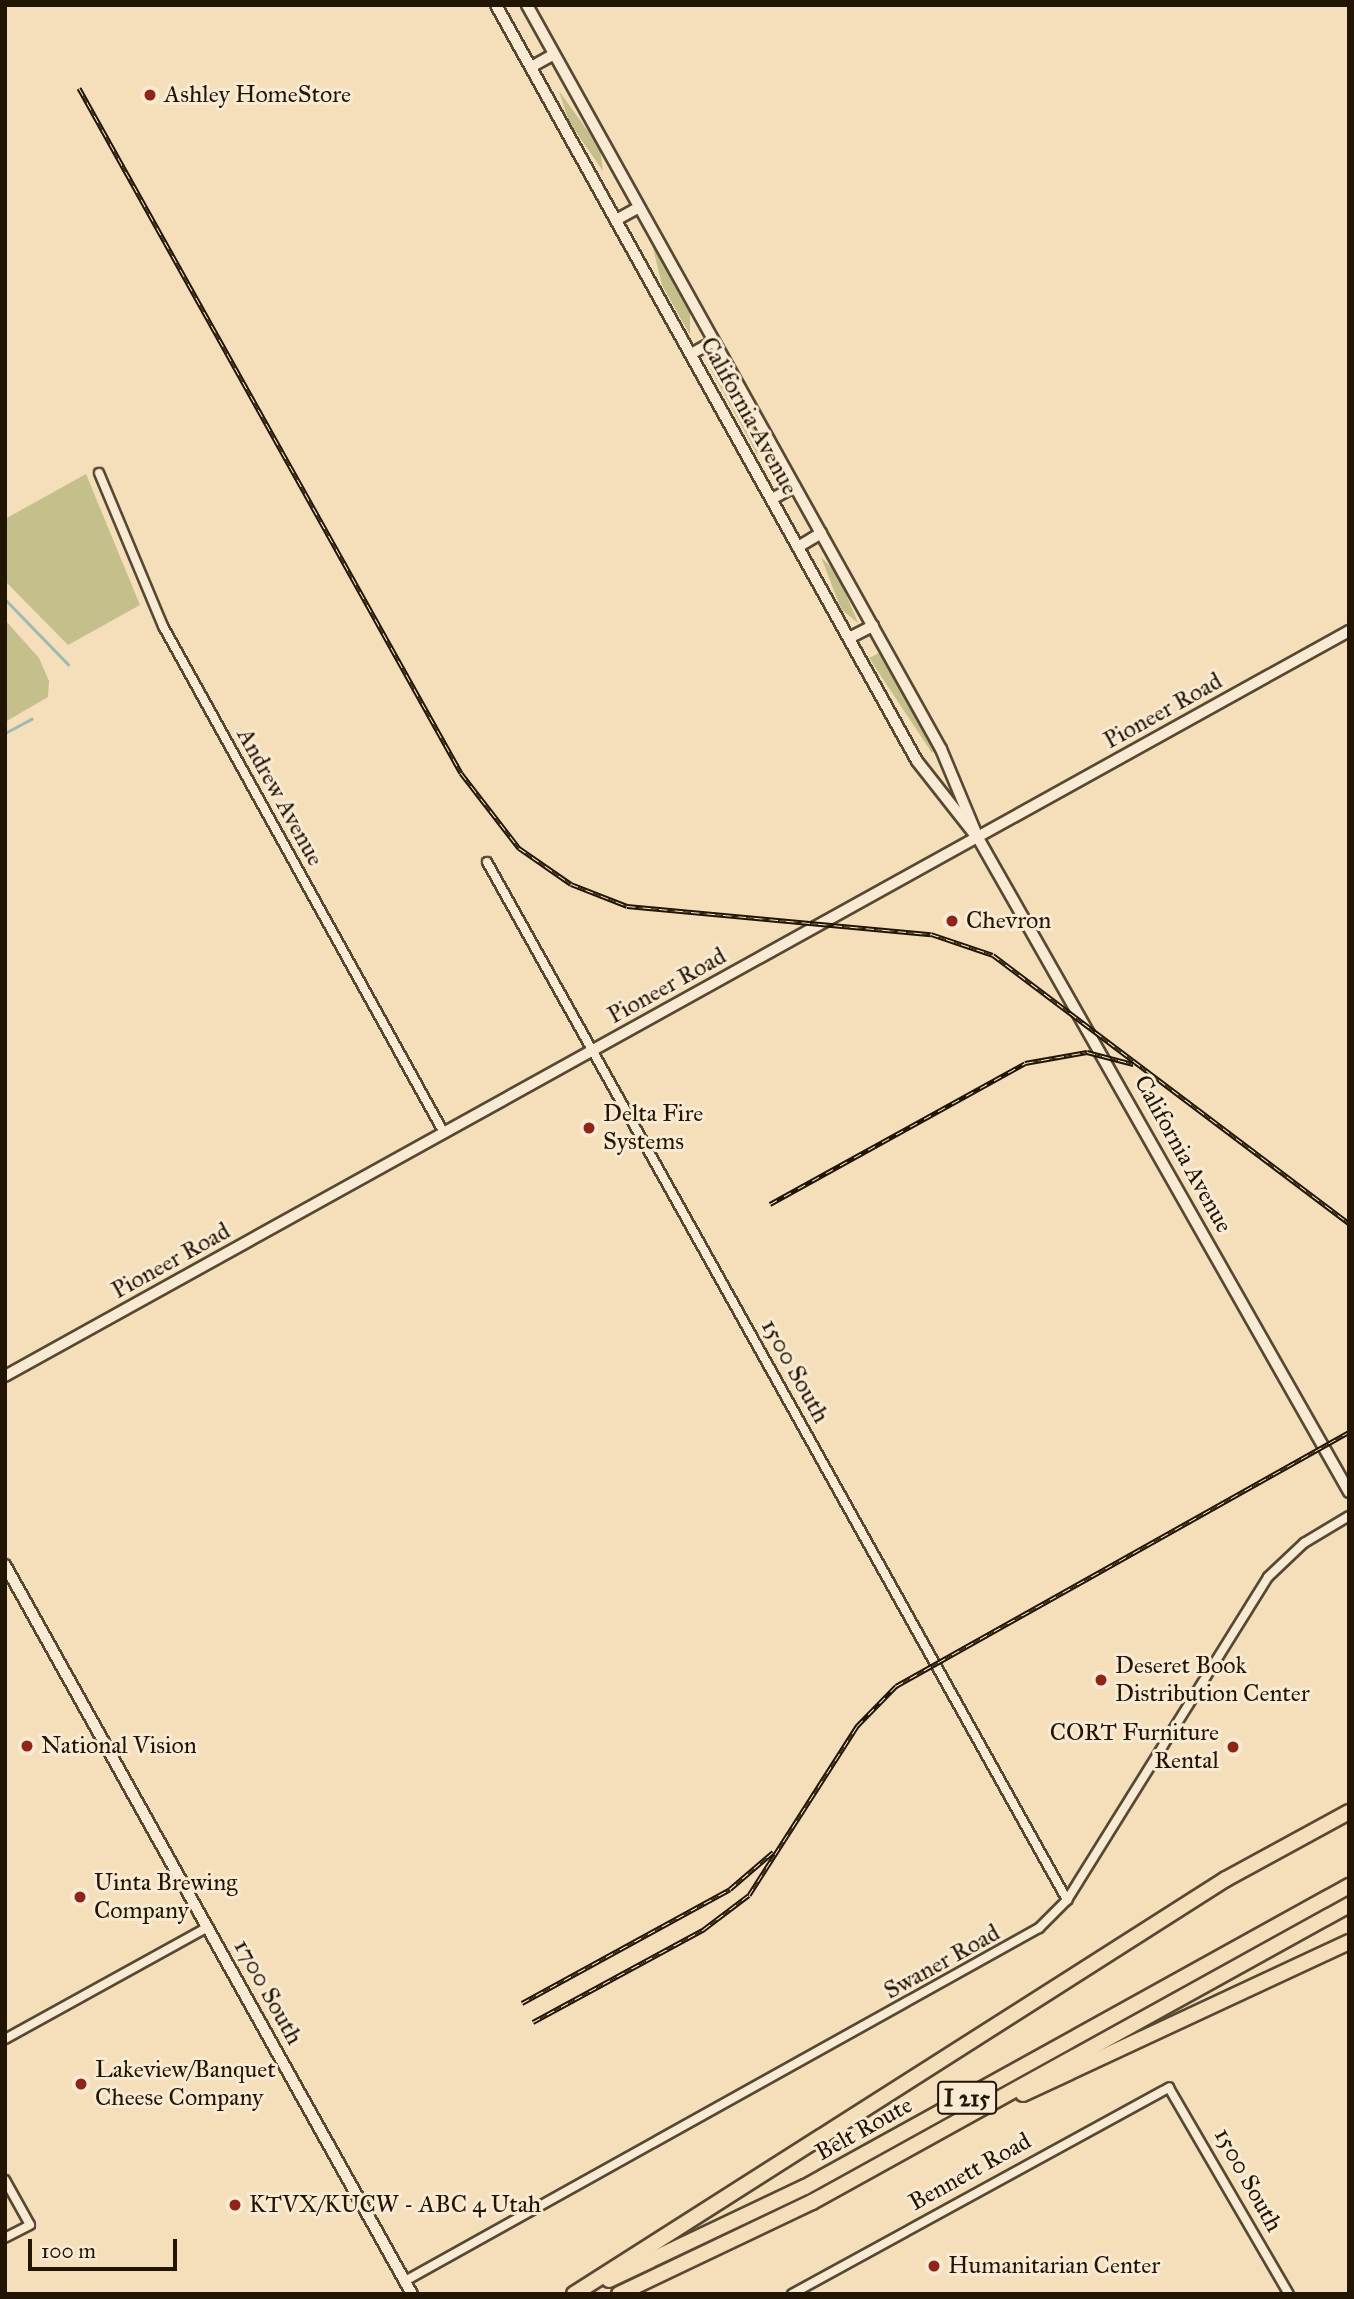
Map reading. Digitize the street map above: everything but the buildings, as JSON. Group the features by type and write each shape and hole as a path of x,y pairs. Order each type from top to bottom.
{"highway":[{"path":"576,2294 1226,1879 1349,1812"},
{"name":"Belt Route","path":"576,2294 805,2187 1349,1886"},
{"name":"Belt Route","path":"619,2294 812,2202 1349,1905"},
{"path":"957,2122 1212,2011 1349,1942"}],"main road":[{"name":"California Avenue","path":"496,5 928,779 978,838"},
{"name":"California Avenue","path":"527,5 951,768 978,838 1349,1492"},
{"path":"531,67 554,54"},
{"path":"616,220 639,207"},
{"path":"691,354 714,341"},
{"path":"772,499 795,486"},
{"path":"798,547 821,534"},
{"path":"849,638 873,626"},
{"name":"Pioneer Road","path":"5,1376 1349,631"},
{"name":"1700 South","path":"5,1565 412,2294"}],"street":[{"name":"Andrew Avenue","path":"99,473 163,626 444,1133"},
{"name":"1500 South","path":"487,863 595,1050 1067,1900"},
{"name":"Swaner Road","path":"405,2281 1028,1936 1067,1900 1268,1577 1304,1543 1349,1516"},
{"path":"5,2039 208,1927"},
{"name":"1500 South","path":"1169,2088 1289,2294"},
{"name":"Bennett Road","path":"792,2294 1169,2088"},
{"path":"5,2180 30,2225 5,2238"}],"shaded area":[{"path":"559,91 600,148 603,171 569,122"},
{"path":"651,240 690,311 690,335 662,285"},
{"path":"709,366 753,424 766,449 757,454"},
{"path":"86,474 140,605 68,645 5,581 5,519"},
{"path":"821,557 837,573 858,623 841,609"},
{"path":"5,620 39,658 49,681 48,697 5,722"},
{"path":"881,652 935,750 932,753 869,658"}],"waterway":[{"path":"5,599 68,664"},
{"path":"5,733 31,719"}],"railway":[{"path":"79,88 461,773 519,848 571,884 627,906 931,934 993,955 1349,1223"},
{"path":"770,1204 1025,1063 1087,1052 1133,1064"},
{"path":"533,2022 704,1929 749,1895 857,1726 896,1686 1349,1432"},
{"path":"522,2003 730,1889 773,1852"}],"place":[{"name":"Ashley HomeStore","path":"150,95"},
{"name":"Chevron","path":"952,921"},
{"name":"Delta Fire Systems","path":"589,1128"},
{"name":"Deseret Book Distribution Center","path":"1101,1680"},
{"name":"National Vision","path":"27,1746"},
{"name":"CORT Furniture Rental","path":"1233,1747"},
{"name":"Uinta Brewing Company","path":"80,1897"},
{"name":"Lakeview/Banquet Cheese Company","path":"81,2084"},
{"name":"KTVX/KUCW - ABC 4 Utah","path":"235,2205"},
{"name":"Humanitarian Center","path":"934,2266"}]}
